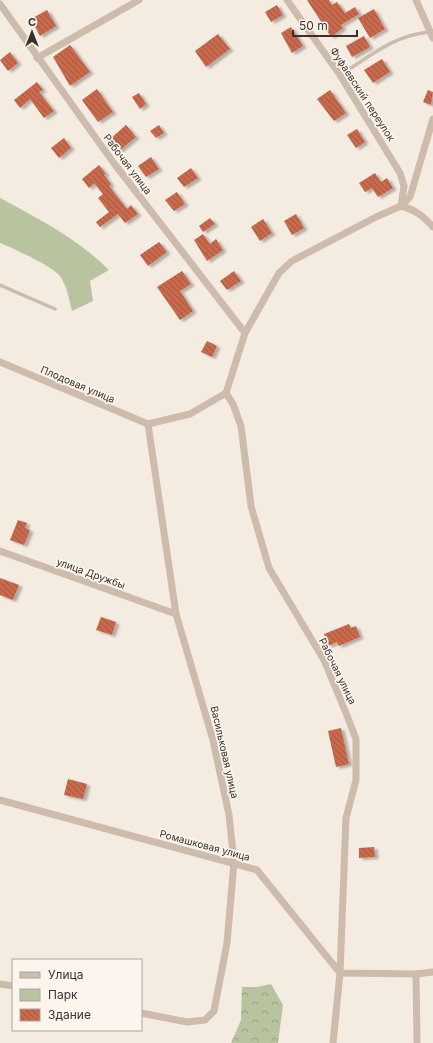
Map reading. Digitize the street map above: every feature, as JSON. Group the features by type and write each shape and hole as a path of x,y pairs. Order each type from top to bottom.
{"street":[{"path":"37,58 138,0"},
{"name":"Фуфаевский переулок","path":"287,0 340,75 400,173 404,186 401,206"},
{"path":"416,0 431,35"},
{"name":"Рабочая улица","path":"0,4 112,162 245,333"},
{"path":"148,424 190,414 226,393 245,333 279,273 292,261 376,217 401,206 410,197 433,119"},
{"path":"401,206 414,210 424,217 433,227"},
{"name":"Плодовая улица","path":"0,362 148,424"},
{"name":"Рабочая улица","path":"226,393 233,404 241,426 251,506 269,568 324,660 356,739 356,780 346,818 340,973 333,1043"},
{"name":"Васильковая улица","path":"142,1013 187,1022 205,1020 214,1011 227,943 234,862 229,815 214,740 176,614 148,424"},
{"name":"улица Дружбы","path":"0,551 176,614"},
{"name":"Ромашковая улица","path":"0,800 234,862 257,870 340,973"},
{"path":"340,973 416,974 433,972"},
{"path":"416,974 418,1043"},
{"path":"0,984 12,986"}],"lane":[{"path":"340,75 396,39 411,34 431,35"},
{"path":"0,285 55,309"}],"green space":[{"path":"0,198 71,239 109,270 90,281 93,301 72,311 66,288 60,276 56,272 41,262 0,243"},
{"path":"271,984 283,1005 278,1043 231,1043 241,1020 242,987 257,987"}],"building":[{"path":"307,0 329,0 332,5 337,2 345,13 355,7 359,14 341,25 343,28 331,37"},
{"path":"277,5 283,15 271,22 265,12"},
{"path":"374,9 385,29 370,38 358,18"},
{"path":"47,10 56,26 40,36 31,19"},
{"path":"291,27 303,46 292,53 281,33"},
{"path":"218,34 230,49 206,67 195,51"},
{"path":"364,36 370,47 352,57 346,46"},
{"path":"70,45 90,72 70,86 53,57"},
{"path":"10,52 18,63 8,71 0,60"},
{"path":"382,59 390,72 373,83 364,70"},
{"path":"37,82 43,90 39,92 54,111 44,118 30,99 20,108 14,100"},
{"path":"97,89 113,112 98,122 82,100"},
{"path":"330,90 346,113 334,121 317,99"},
{"path":"428,90 433,92 431,105 423,102"},
{"path":"139,93 146,104 140,109 132,97"},
{"path":"126,125 136,137 119,151 110,139"},
{"path":"159,125 164,133 156,138 150,131"},
{"path":"357,129 365,142 356,148 347,135"},
{"path":"64,138 71,148 59,158 51,148"},
{"path":"151,157 159,169 146,177 138,166"},
{"path":"99,165 111,184 109,186 127,209 131,205 138,214 125,223 118,214 100,227 96,222 109,212 98,198 103,194 94,183 89,188 82,179"},
{"path":"191,168 198,178 184,187 177,178"},
{"path":"375,173 381,182 387,178 393,188 378,197 372,188 365,192 359,183"},
{"path":"177,192 185,204 174,211 165,200"},
{"path":"296,214 304,228 292,235 284,221"},
{"path":"210,218 215,224 203,232 199,226"},
{"path":"263,219 272,233 260,241 251,227"},
{"path":"203,234 210,244 216,239 223,250 207,261 194,240"},
{"path":"159,242 167,252 148,266 140,255"},
{"path":"182,271 191,284 180,291 193,311 180,320 157,287"},
{"path":"234,271 241,281 227,290 220,281"},
{"path":"207,341 217,346 212,357 201,352"},
{"path":"18,520 27,523 25,528 30,530 24,545 10,540"},
{"path":"0,578 19,585 13,600 0,595"},
{"path":"101,617 116,622 112,635 96,630"},
{"path":"349,624 351,628 356,626 360,637 339,646 337,642 328,646 324,634"},
{"path":"341,728 349,764 336,767 328,731"},
{"path":"68,779 87,784 83,799 64,795"},
{"path":"374,847 375,857 359,858 359,848"}]}
